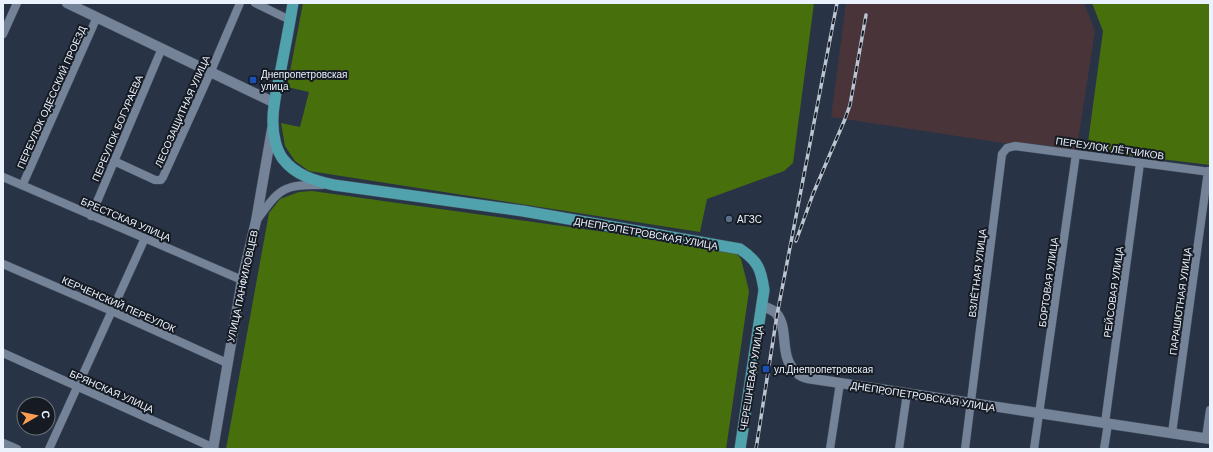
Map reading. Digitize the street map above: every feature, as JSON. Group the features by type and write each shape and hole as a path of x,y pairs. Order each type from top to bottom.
{"main road":[{"path":"275,103 293,3"},
{"name":"ДНЕПРОПЕТРОВСКАЯ УЛИЦА","path":"275,103 273,123 276,142 282,158 291,168 316,181 334,185 523,212 740,249 751,257 760,271 764,290 762,306"},
{"name":"ЧЕРЕШНЕВАЯ УЛИЦА","path":"740,449 762,306"}],"street":[{"path":"3,34 17,3"},
{"path":"67,3 275,103"},
{"name":"ЛЕСОЗАЩИТНАЯ УЛИЦА","path":"114,161 155,180 160,180 163,177 240,3"},
{"path":"255,3 290,20"},
{"name":"ПЕРЕУЛОК ОДЕССКИЙ ПРОЕЗД","path":"23,184 97,17"},
{"name":"ПЕРЕУЛОК БОГУРАЕВА","path":"91,216 162,48"},
{"name":"УЛИЦА ПАНФИЛОВЦЕВ","path":"213,448 242,280 256,221 273,123"},
{"name":"ПЕРЕУЛОК ЛЁТЧИКОВ","path":"1007,148 1015,146 1209,172"},
{"name":"ВЗЛЁТНАЯ УЛИЦА","path":"965,449 972,403 1002,154 1007,148"},
{"name":"БОРТОВАЯ УЛИЦА","path":"1034,449 1076,154"},
{"name":"РЕЙСОВАЯ УЛИЦА","path":"1104,449 1140,163"},
{"name":"ПАРАШЮТНАЯ УЛИЦА","path":"1172,433 1209,172"},
{"name":"БРЕСТСКАЯ УЛИЦА","path":"3,177 23,184 91,216 242,280"},
{"path":"256,221 274,198 283,190 292,186 334,185"},
{"path":"50,449 145,238"},
{"name":"КЕРЧЕНСКИЙ ПЕРЕУЛОК","path":"3,264 227,363"},
{"name":"ДНЕПРОПЕТРОВСКАЯ УЛИЦА","path":"762,306 775,312 782,324 784,351 788,363 796,373 807,378 1208,439"},
{"name":"БРЯНСКАЯ УЛИЦА","path":"3,353 213,448"},
{"path":"830,449 840,383"},
{"path":"899,449 907,393"},
{"path":"1208,439 1210,410"},
{"path":"3,443 17,449"}],"shaded area":[{"path":"846,3 1084,3 1095,31 1076,154 831,117"}],"green space":[{"path":"303,3 814,3 793,163 784,171 707,199 700,232 309,171 295,161 285,146 281,123 300,127 309,92 287,87"},
{"path":"1092,3 1210,3 1210,165 1087,150 1103,31"},
{"path":"312,191 734,250 741,259 749,291 726,449 226,449 269,213 280,199 299,192"}],"railway":[{"path":"756,449 777,315 837,3"},
{"path":"796,241 813,194 850,105 866,15"}],"place":[{"name":"Днепропетровская улица","path":"253,80"},
{"name":"АГЗС","path":"729,219"},
{"name":"ул.Днепропетровская","path":"766,369"}]}
